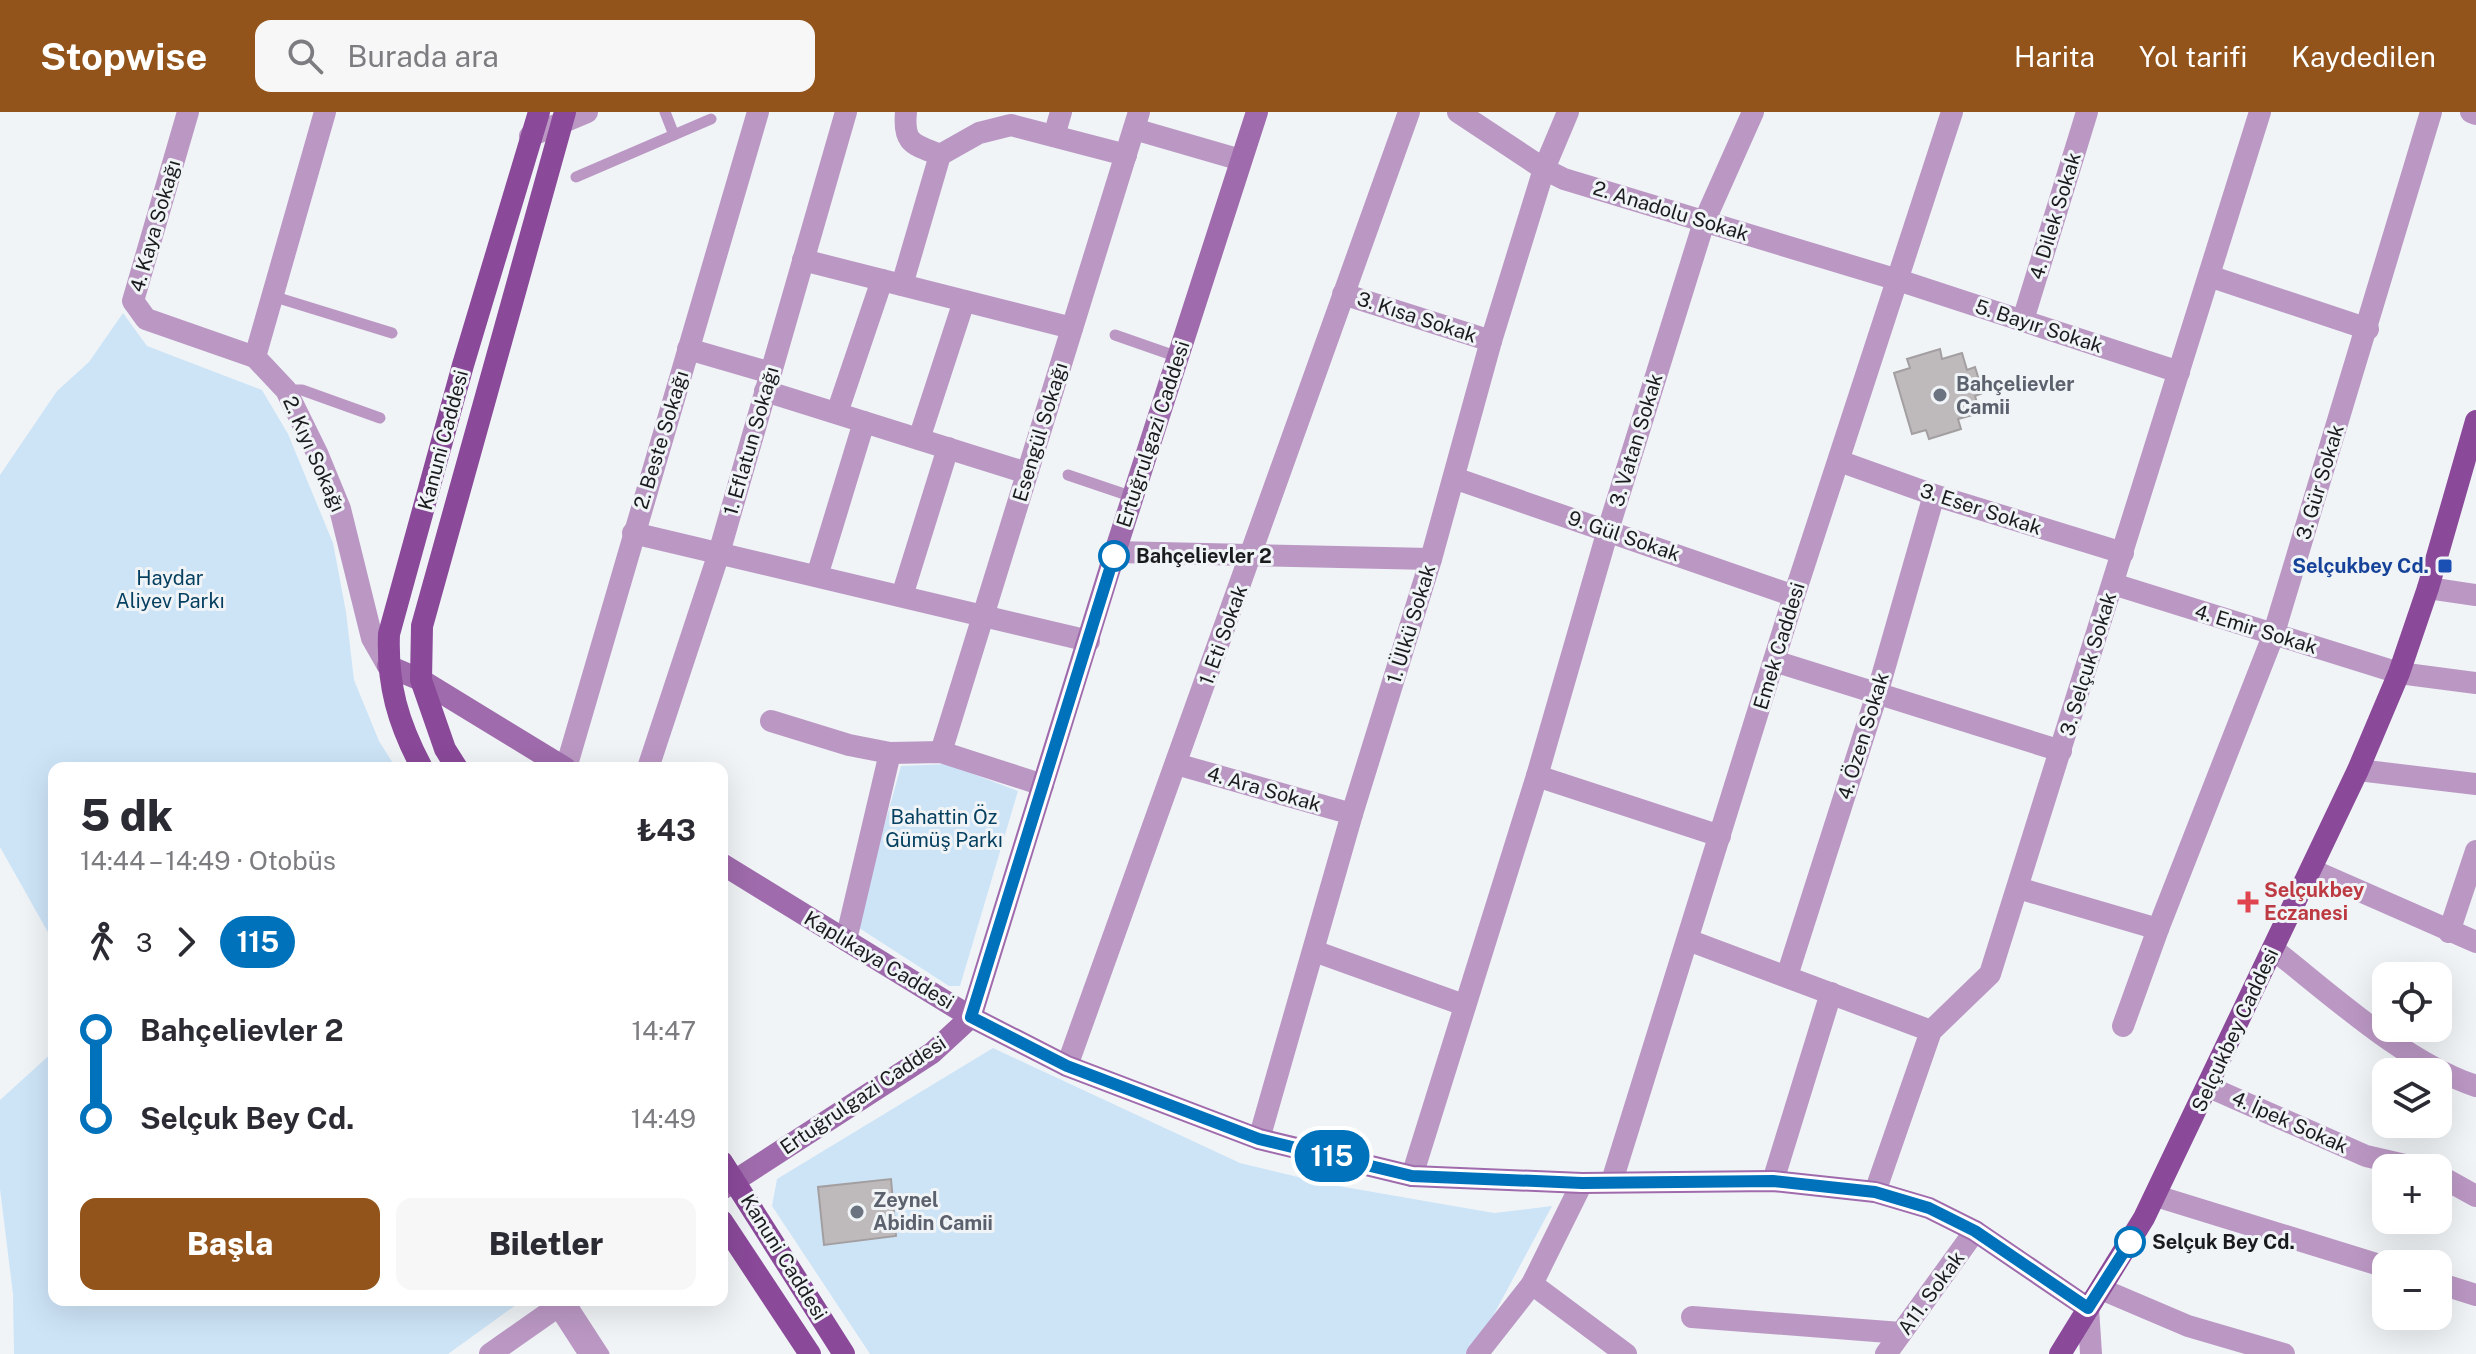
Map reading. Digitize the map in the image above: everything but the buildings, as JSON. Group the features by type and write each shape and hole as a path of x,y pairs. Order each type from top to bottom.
{"main road":[{"name":"Kanuni Caddesi","path":"419,762 397,712 388,666 389,634 539,112"},
{"name":"Ertuğrulgazi Caddesi","path":"729,1185 932,1053 971,1017 1115,552 1257,112"},
{"name":"Kanuni Caddesi","path":"453,762 445,749 421,680 422,626 563,117"},
{"name":"Selçukbey Caddesi","path":"2060,1354 2156,1196 2358,770 2399,673 2428,588 2476,421"},
{"path":"388,666 421,680 556,762"},
{"name":"Kaplıkaya Caddesi","path":"728,868 971,1017 1067,1066 1259,1139 1412,1176 1582,1183 1773,1181 1875,1192 1929,1208 1975,1231 2088,1308"},
{"name":"Kanuni Caddesi","path":"729,1185 844,1354"},
{"name":"Kanuni Caddesi","path":"728,1230 810,1354"}],"street":[{"name":"4. Kaya Sokağı","path":"188,112 133,301 146,319 255,357"},
{"path":"255,357 325,112"},
{"path":"530,136 563,117 587,112"},
{"name":"2. Beste Sokağı","path":"568,762 758,112"},
{"name":"1. Eflatun Sokağı","path":"650,762 719,553 846,112"},
{"path":"906,112 904,132 911,143 940,155"},
{"path":"1054,136 1061,112"},
{"name":"1. Eti Sokak","path":"1067,1066 1409,112"},
{"name":"2. Anadolu Sokak","path":"1458,112 1564,179 1898,280"},
{"name":"1. Ülkü Sokak","path":"1259,1139 1352,814 1431,559 1491,341 1544,169 1568,112"},
{"name":"3. Vatan Sokak","path":"1412,1176 1537,776 1608,530 1704,222 1753,112"},
{"name":"Emek Caddesi","path":"1612,1181 1794,596 1952,112"},
{"name":"4. Dilek Sokak","path":"2023,320 2087,112"},
{"name":"3. Selçuk Sokak","path":"1875,1192 1931,1031 1990,974 2260,112"},
{"name":"3. Gür Sokak","path":"2158,929 2273,636 2431,112"},
{"path":"1137,121 1241,160"},
{"name":"Esengül Sokağı","path":"941,752 1137,121"},
{"path":"837,413 892,282 940,155 982,122 1011,125 1126,155"},
{"path":"803,260 1072,328"},
{"path":"2209,276 2368,329"},
{"name":"5. Bayır Sokak","path":"1898,280 2179,372"},
{"name":"3. Kısa Sokak","path":"1343,294 1491,341"},
{"path":"919,439 964,301"},
{"path":"688,349 837,413 1027,473"},
{"name":"2. Kıyı Sokağı","path":"255,357 286,390 317,453 340,509 372,638 388,666"},
{"path":"817,576 864,422"},
{"path":"902,596 948,448"},
{"name":"3. Eser Sokak","path":"1839,461 1934,495 2123,553"},
{"name":"9. Gül Sokak","path":"1454,478 1794,596"},
{"name":"4. Özen Sokak","path":"1787,976 1877,694 1934,495"},
{"path":"633,533 1089,641"},
{"path":"1115,552 1431,559"},
{"name":"4. Emir Sokak","path":"2113,584 2399,673 2476,683"},
{"path":"2428,588 2476,595"},
{"path":"1774,661 2061,751"},
{"path":"771,721 849,745 890,753 941,752 1043,785"},
{"path":"846,940 890,753"},
{"name":"4. Ara Sokak","path":"1176,764 1352,814"},
{"path":"2358,770 2476,784"},
{"path":"1537,776 1720,836"},
{"path":"2449,932 2476,851"},
{"path":"2312,870 2476,942"},
{"path":"2018,888 2158,929 2123,1026"},
{"path":"1688,940 1931,1031"},
{"path":"2273,949 2371,1027 2450,1077 2476,1086"},
{"path":"1314,951 1464,1005"},
{"path":"1773,1181 1831,993"},
{"name":"4. İpek Sokak","path":"2209,1087 2372,1157"},
{"path":"1477,1354 1532,1284 1582,1183"},
{"path":"2452,1183 2476,1196"},
{"path":"2156,1196 2372,1263"},
{"name":"A11. Sokak","path":"1886,1354 1975,1231"},
{"path":"1532,1284 1626,1354"},
{"path":"2452,1287 2476,1295"},
{"path":"2101,1289 2188,1326 2284,1354"},
{"path":"490,1354 559,1306"},
{"path":"567,1306 590,1354"},
{"path":"2088,1308 2091,1354"},
{"path":"1692,1317 1901,1333"}],"lane":[{"path":"665,112 674,135"},
{"path":"576,177 711,119"},
{"path":"272,296 392,333"},
{"path":"1115,335 1178,357"},
{"path":"286,390 302,390 380,418"},
{"path":"1068,475 1133,497"},
{"path":"568,1306 604,1354"}],"green space":[{"name":"Haydar Aliyev Parkı","path":"123,313 147,346 262,390 288,434 333,543 354,680 379,741 392,762 48,762 48,932 0,847 0,475 57,391 89,362"},
{"name":"Bahattin Öz Gümüş Parkı","path":"947,764 1018,791 960,986 949,986 856,926 901,766"},
{"path":"993,1048 1240,1163 1327,1184 1494,1213 1552,1206 1485,1331 1468,1354 870,1354 772,1206 777,1179"},
{"path":"48,1056 48,1306 515,1306 448,1354 14,1354 13,1294 0,1189 0,1100"}],"bus line":[{"name":"115","path":"1114,556 971,1017 1067,1066 1259,1139 1412,1176 1582,1183 1773,1181 1875,1192 1929,1208 1975,1231 2088,1308 2130,1242"}],"place":[{"name":"Bahçelievler Camii","path":"1940,395"},
{"name":"Bahçelievler 2","path":"1114,556"},
{"name":"Selçukbey Cd.","path":"2445,566"},
{"name":"Selçukbey Eczanesi","path":"2248,902"},
{"name":"Zeynel Abidin Camii","path":"857,1212"},
{"name":"Selçuk Bey Cd.","path":"2130,1242"}]}
